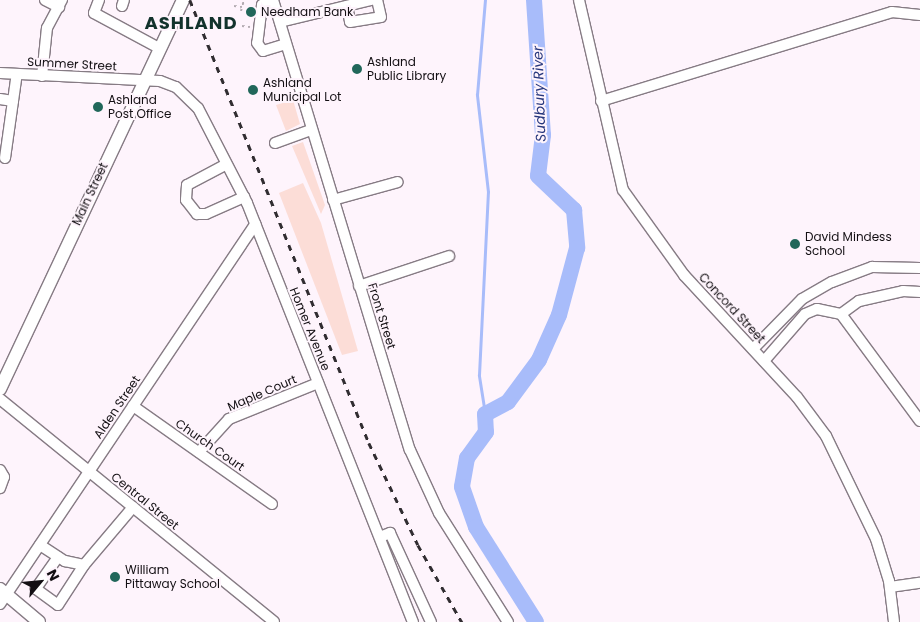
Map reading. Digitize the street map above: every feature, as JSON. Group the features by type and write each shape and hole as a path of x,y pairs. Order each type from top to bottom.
{"main road":[{"name":"Main Street","path":"0,388 183,0"},
{"path":"2,596 40,622"}],"street":[{"path":"42,76 46,28 60,4 45,0"},
{"path":"100,0 94,14 159,48"},
{"path":"273,0 262,6 257,43 263,51 286,44"},
{"name":"Front Street","path":"273,0 359,286 419,472 439,513 508,622"},
{"path":"280,22 352,3 371,0"},
{"path":"352,3 350,22 381,17 377,0"},
{"name":"Concord Street","path":"579,0 621,184 632,208 684,274 764,361 826,436 876,540 890,587 894,622"},
{"path":"601,101 892,12 920,15"},
{"name":"Summer Street","path":"0,73 144,80"},
{"path":"4,151 17,74"},
{"name":"Homer Avenue","path":"144,80 172,85 195,104 225,165 244,197 413,622"},
{"path":"0,99 13,101"},
{"path":"275,143 311,130"},
{"path":"225,165 187,185 186,200 198,214 206,214 244,197"},
{"path":"333,200 398,182"},
{"name":"Alden Street","path":"2,596 40,545 255,224"},
{"path":"359,286 449,256"},
{"path":"753,349 802,299 832,282 872,267 920,268"},
{"path":"841,314 859,301 902,291 920,292"},
{"path":"764,361 805,314 817,309 841,314 920,421"},
{"name":"Maple Court","path":"199,452 229,419 318,383"},
{"name":"Central Street","path":"0,400 274,622"},
{"name":"Church Court","path":"133,406 272,504"},
{"path":"0,470 4,477 0,488"},
{"path":"58,557 36,589 58,606 84,565 132,507"},
{"path":"380,537 390,533 431,622"},
{"path":"40,545 58,557 84,565"},
{"path":"890,587 920,583"}],"path":[{"path":"241,11 244,0"},
{"path":"234,6 242,7"},
{"path":"242,26 252,27"}],"shaded area":[{"path":"293,100 300,124 286,131 276,105"},
{"path":"303,142 325,205 321,214 292,146"},
{"path":"303,183 321,223 358,351 342,355 279,193"}],"waterway":[{"path":"485,0 477,95 488,192 479,375 485,414"},
{"name":"Sudbury River","path":"534,0 543,135 538,176 574,210 577,248 559,315 539,360 508,402 485,414 486,432 467,458 462,487 476,527 536,622"}],"railway":[{"path":"190,0 369,443 418,545 462,622"}],"place":[{"name":"Needham Bank","path":"251,12"},
{"name":"Ashland Public Library","path":"357,69"},
{"name":"Ashland Municipal Lot","path":"253,90"},
{"name":"Ashland Post Office","path":"98,107"},
{"name":"David Mindess School","path":"795,244"},
{"name":"William Pittaway School","path":"115,577"}],"district":[{"name":"ASHLAND","path":"191,23"}]}
